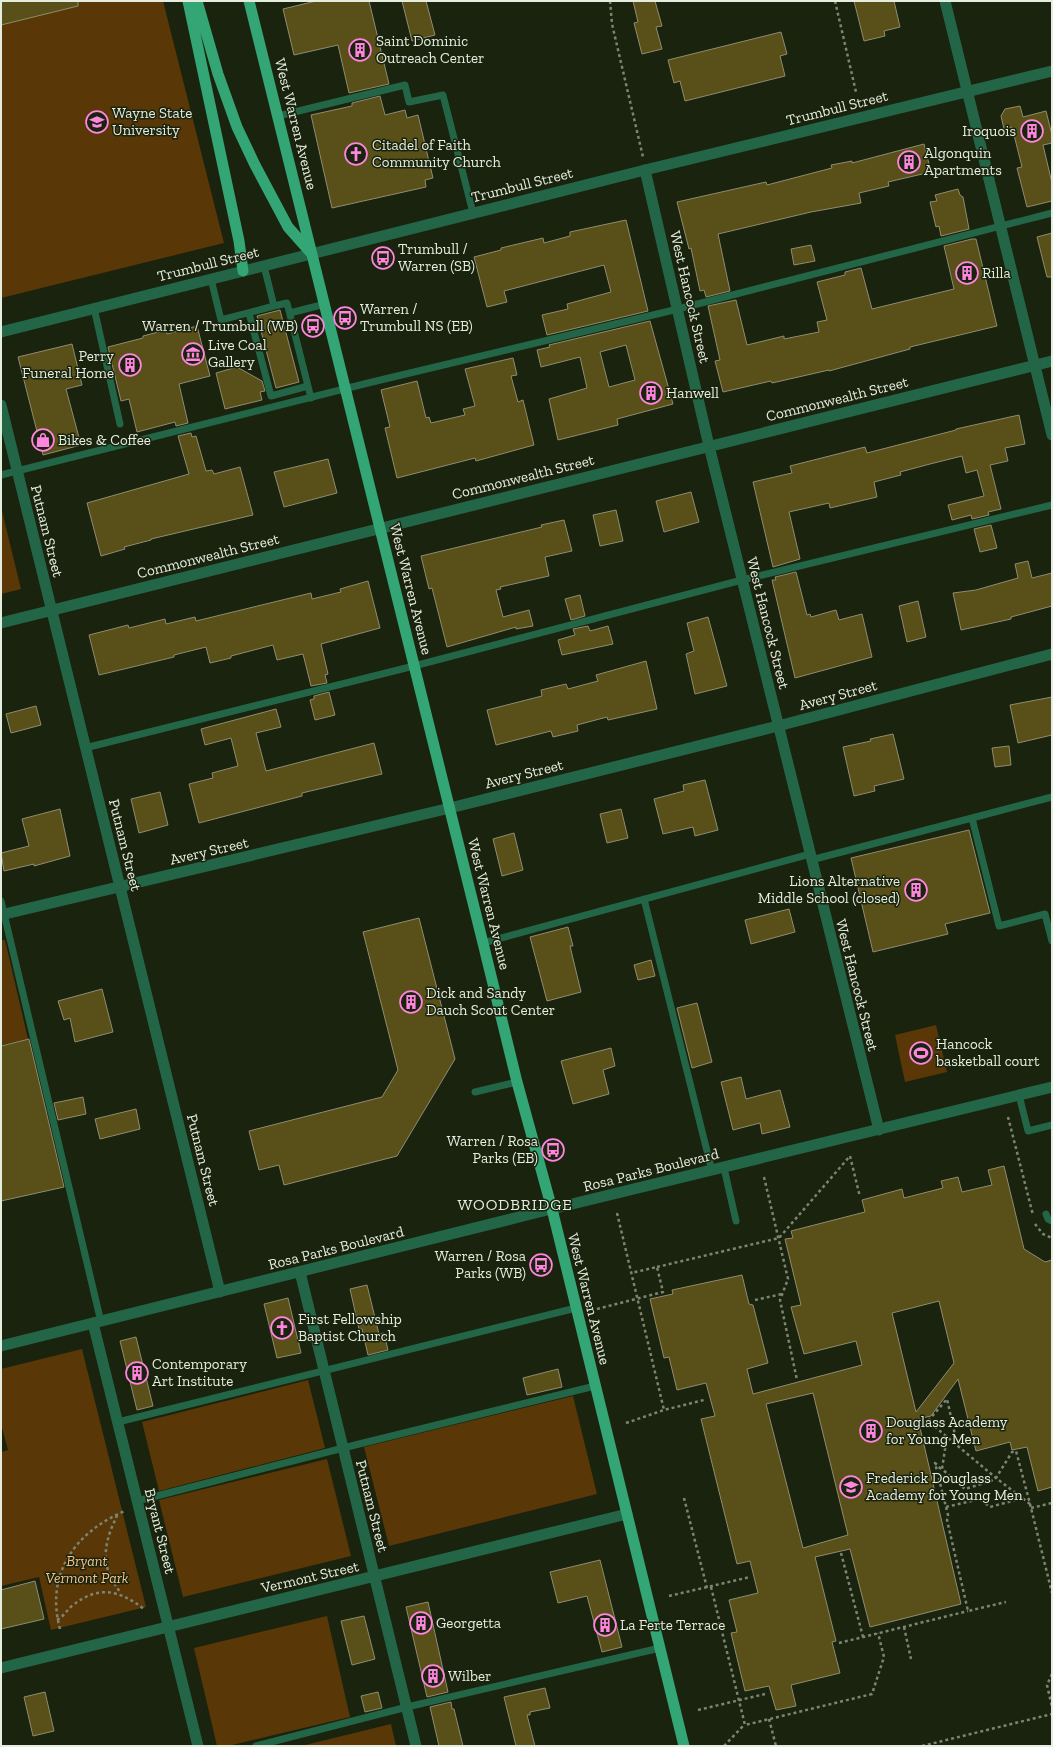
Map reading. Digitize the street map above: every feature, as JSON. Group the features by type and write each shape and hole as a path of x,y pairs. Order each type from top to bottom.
{"main road":[{"path":"188,1 239,241 243,271"},
{"name":"West Warren Avenue","path":"197,1 226,99 237,127 254,163 288,227 313,254"},
{"name":"West Warren Avenue","path":"249,1 313,254 517,1082 552,1210 684,1746"}],"street":[{"path":"945,1 1052,435"},
{"name":"Trumbull Street","path":"1,332 645,170 1052,71"},
{"name":"West Hancock Street","path":"645,170 709,446 879,1130"},
{"name":"Commonwealth Street","path":"1,623 1052,361"},
{"name":"Putnam Street","path":"1,405 220,1292"},
{"name":"Avery Street","path":"3,915 450,808 778,726 1052,654"},
{"name":"Rosa Parks Boulevard","path":"1,1346 1052,1087"},
{"name":"Putnam Street","path":"300,1272 416,1746"},
{"name":"Bryant Street","path":"97,1323 118,1422 198,1746"},
{"name":"Vermont Street","path":"1,1668 627,1514"}],"lane":[{"path":"278,116 405,85 409,102 443,95 473,213"},
{"path":"1,475 346,389 678,309 1052,213"},
{"path":"264,266 274,306"},
{"path":"211,279 221,320 287,303 311,398"},
{"path":"290,313 325,304"},
{"path":"94,308 120,424"},
{"path":"248,313 258,334 263,352 268,371 271,396 308,386"},
{"path":"284,327 293,325"},
{"path":"289,345 297,343"},
{"path":"294,364 302,362"},
{"path":"85,748 414,666 742,580 1052,505"},
{"path":"483,942 644,899 1052,797"},
{"path":"972,818 999,926 1045,914 1052,941"},
{"path":"644,899 712,1171"},
{"path":"1,901 97,1323"},
{"path":"475,1092 517,1082"},
{"path":"1020,1095 1028,1131 1052,1125"},
{"path":"724,1168 736,1221"},
{"path":"1046,1214 1048,1219 1052,1221"},
{"path":"118,1422 576,1308"},
{"path":"137,1501 343,1448 595,1386"},
{"path":"256,1746 407,1707 660,1648"}],"path":[{"path":"610,1 612,24 645,170"},
{"path":"836,1 856,92"},
{"path":"1008,1117 1034,1222 1043,1234 1052,1238"},
{"path":"631,1273 779,1238 850,1156 860,1197"},
{"path":"764,1177 788,1279 780,1300 797,1380"},
{"path":"617,1213 664,1410"},
{"path":"598,1309 663,1292 657,1267"},
{"path":"755,1300 782,1294"},
{"path":"957,1444 947,1399 928,1421 996,1478 1030,1504"},
{"path":"626,1423 664,1410 704,1400"},
{"path":"942,1469 947,1436"},
{"path":"968,1610 935,1463 965,1489 996,1478 1012,1452 1016,1451 1052,1593"},
{"path":"684,1498 745,1725"},
{"path":"946,1507 980,1499 990,1507 1023,1498"},
{"path":"1031,1508 1052,1503"},
{"path":"60,1629 57,1620 57,1591 59,1577 66,1561 73,1549 87,1533 109,1518 125,1511"},
{"path":"117,1514 110,1530 104,1554 107,1569 121,1594"},
{"path":"841,1553 863,1637"},
{"path":"670,1596 750,1577"},
{"path":"57,1620 63,1617 69,1608 79,1601 94,1594 111,1592 121,1594 144,1609"},
{"path":"839,1643 968,1610 1006,1602"},
{"path":"904,1627 912,1659"},
{"path":"724,1746 745,1725 872,1694 884,1657 878,1633"},
{"path":"1052,1674 1047,1685 1052,1708"},
{"path":"698,1710 765,1694"},
{"path":"922,1746 1052,1714"},
{"path":"769,1719 776,1746"}],"green space":[{"name":"Wayne State University","path":"1,1 163,1 224,243 1,298"},
{"path":"1,507 21,589 1,594"},
{"path":"1,940 5,940 28,1039 1,1045"},
{"name":"Hancock basketball court","path":"936,1025 947,1072 905,1082 895,1035"},
{"name":"Bryant Vermont Park","path":"82,1349 146,1607 51,1630 39,1577 1,1586 1,1452 8,1450 1,1424 1,1369"},
{"path":"308,1380 325,1448 159,1491 142,1422"},
{"path":"573,1396 597,1494 389,1546 364,1447"},
{"path":"327,1459 351,1556 183,1597 159,1500"},
{"path":"327,1616 350,1717 228,1746 217,1746 194,1648"},
{"path":"391,1724 396,1746 301,1746"}],"building":[{"path":"1,1 78,1 78,6 1,25"},
{"name":"Saint Dominic Outreach Center","path":"316,1 369,1 389,84 349,93 338,45 294,55 283,9"},
{"path":"402,1 426,1 435,35 412,41"},
{"path":"633,1 655,1 662,26 656,27 662,49 642,54 634,23 638,22"},
{"path":"854,1 894,1 900,27 884,31 885,36 864,41"},
{"path":"781,32 787,54 780,56 785,76 685,101 680,81 674,83 668,60"},
{"name":"Citadel of Faith Community Church","path":"380,96 385,115 405,110 407,118 418,115 433,178 425,180 426,187 332,208 311,115 352,106 352,103"},
{"path":"1020,106 1023,117 1046,111 1052,135 1052,143 1043,145 1052,183 1052,201 1027,207 1017,168 1022,167 1012,127 1004,129 1001,116 1005,109"},
{"path":"924,144 931,172 888,182 889,186 859,193 861,203 811,212 718,234 730,291 706,297 704,290 700,291 691,248 689,249 677,202 766,182 767,185 832,168 831,165 852,161 852,163"},
{"path":"958,189 960,195 963,197 969,229 941,236 939,226 936,227 930,202 937,201 935,195"},
{"path":"626,220 648,311 547,335 542,315 568,309 567,304 611,292 604,265 504,291 507,302 487,307 474,257 501,250 501,248 543,238 544,243 570,236 570,232"},
{"path":"1052,233 1052,277 1047,277 1037,237"},
{"path":"976,239 997,326 910,347 910,349 829,371 772,383 771,381 723,392 715,361 720,360 708,306 736,300 747,345 784,336 784,339 819,332 817,322 827,320 817,282 845,275 845,272 861,268 872,309 954,289 944,246"},
{"path":"811,245 815,261 794,265 791,249"},
{"path":"280,310 299,382 276,388 257,316"},
{"path":"650,321 673,404 617,419 618,425 558,440 549,399 587,388 580,357 541,367 537,350 550,347 549,345","holes":["626,345 635,380 609,387 600,352"]},
{"path":"197,326 210,376 179,384 188,423 176,426 175,422 137,432 129,399 121,401 108,347 143,338 143,336 166,330 167,334"},
{"path":"72,344 82,385 66,389 81,445 43,455 18,357"},
{"path":"513,358 517,375 511,376 518,402 523,400 534,445 476,461 475,458 397,478 385,428 390,427 381,390 417,381 426,418 429,417 431,423 465,415 463,409 475,406 465,369"},
{"path":"237,367 262,381 265,391 260,392 262,400 225,409 216,373"},
{"path":"1019,415 1025,444 1005,448 1008,461 990,465 1001,509 988,512 989,515 972,519 971,515 952,520 948,505 984,496 977,470 966,473 962,456 930,464 900,472 901,475 874,482 877,497 830,508 829,503 789,512 800,559 773,567 753,482 792,473 790,466 865,447 867,453 956,429"},
{"path":"191,433 192,437 196,436 206,471 212,470 214,474 240,467 253,515 151,539 101,556 87,503 189,474 178,436"},
{"path":"328,459 337,493 284,507 274,472"},
{"path":"691,492 699,522 664,532 656,501"},
{"path":"616,510 623,541 600,546 593,515"},
{"path":"564,520 572,551 545,557 549,576 500,587 501,589 496,590 503,617 529,610 533,626 516,629 516,627 447,647 432,588 429,589 421,556 542,527 541,525"},
{"path":"991,525 997,548 980,552 974,529"},
{"path":"1028,561 1032,578 1052,573 1052,606 1011,617 1011,619 961,630 953,593 976,590 1018,578 1015,564"},
{"path":"796,572 807,615 810,614 811,617 836,610 839,620 862,614 872,657 795,678 772,580 776,580 775,577"},
{"path":"368,581 380,628 321,644 328,674 325,675 327,683 311,686 303,654 277,660 273,645 210,663 206,647 174,655 174,657 99,675 89,635 128,625 129,628 165,619 166,624 195,617 196,621 311,593 312,599 341,592 340,589"},
{"path":"580,595 585,616 571,620 565,599"},
{"path":"918,601 926,637 907,642 899,606"},
{"path":"708,617 727,686 695,694 686,654 694,651 687,623"},
{"path":"588,626 590,631 608,626 613,644 562,655 558,640 575,635 573,629"},
{"path":"646,661 657,709 608,720 607,717 577,725 578,731 553,737 551,731 496,745 487,710 542,696 541,690 566,684 568,689 598,681 596,675"},
{"path":"329,692 335,715 315,720 310,700 314,699 314,696"},
{"path":"1052,697 1052,735 1018,743 1010,705"},
{"path":"36,706 41,725 11,733 6,714"},
{"path":"276,709 281,727 256,733 266,771 374,743 382,774 302,793 302,796 199,823 189,784 213,778 212,773 238,766 231,738 205,745 201,729"},
{"path":"893,734 904,779 874,786 875,791 854,796 843,747 871,741 870,739"},
{"path":"1009,746 1011,765 995,767 992,748"},
{"path":"705,780 718,830 695,836 693,827 663,834 654,799 684,791 683,785"},
{"path":"160,792 168,825 139,833 131,799"},
{"path":"60,809 70,856 34,866 34,864 4,871 1,853 29,846 22,819"},
{"path":"621,809 628,838 607,843 600,814"},
{"name":"Lions Alternative Middle School (closed)","path":"969,830 990,913 945,924 948,934 873,952 851,858"},
{"path":"514,833 523,870 502,876 493,839"},
{"path":"789,909 795,932 751,944 745,920"},
{"name":"Dick and Sandy Dauch Scout Center","path":"419,918 455,1059 397,1156 284,1185 279,1165 259,1170 249,1131 382,1097 398,1070 363,932"},
{"path":"568,927 573,946 570,946 581,992 547,1001 530,937"},
{"path":"651,960 655,976 638,980 634,965"},
{"path":"102,989 113,1032 75,1042 70,1018 64,1020 58,1001"},
{"path":"697,1003 712,1062 692,1068 677,1008"},
{"path":"29,1039 64,1187 1,1201 1,1046"},
{"path":"611,1048 615,1066 603,1070 609,1094 573,1104 561,1061"},
{"path":"741,1077 746,1099 780,1090 790,1127 762,1134 760,1123 733,1130 721,1082"},
{"path":"83,1097 86,1114 58,1120 54,1103"},
{"path":"136,1109 140,1129 100,1139 95,1119"},
{"name":"Douglass Academy for Young Men","path":"1004,1166 1024,1249 1045,1262 1052,1260 1052,1487 1038,1491 1027,1447 1012,1450 1010,1442 976,1451 958,1379 931,1416 918,1419 961,1604 870,1627 850,1549 815,1557 836,1641 832,1642 840,1673 791,1685 796,1706 776,1710 769,1686 745,1691 731,1633 737,1632 729,1600 758,1593 750,1561 737,1564 701,1419 715,1416 706,1383 677,1390 669,1357 664,1358 650,1299 673,1294 672,1290 742,1275 749,1304 753,1305 768,1363 747,1369 753,1394 862,1365 856,1341 804,1354 791,1307 801,1305 785,1239 793,1238 791,1231 865,1212 862,1200 902,1189 904,1198 943,1188 941,1181 958,1177 962,1192 992,1185 988,1170","holes":["939,1301 954,1363 916,1412 892,1313","813,1393 848,1535 803,1548 766,1404"]},
{"path":"367,1285 379,1334 384,1333 388,1350 368,1355 362,1329 359,1329 350,1289"},
{"name":"First Fellowship Baptist Church","path":"288,1298 301,1353 277,1358 264,1304"},
{"name":"Contemporary Art Institute","path":"136,1337 153,1406 137,1410 120,1341"},
{"path":"558,1369 562,1387 527,1395 523,1378"},
{"name":"La Ferte Terrace","path":"600,1560 622,1647 602,1652 587,1596 558,1603 550,1572"},
{"path":"35,1581 44,1619 1,1629 1,1590"},
{"path":"428,1602 448,1692 427,1697 406,1607"},
{"path":"364,1616 375,1659 352,1665 341,1621"},
{"path":"545,1688 550,1708 530,1712 530,1715 527,1715 535,1746 516,1746 504,1697"},
{"path":"45,1692 54,1731 33,1736 24,1697"},
{"path":"378,1692 382,1708 365,1712 361,1696"},
{"path":"451,1702 463,1746 439,1746 430,1707"}],"place":[{"name":"Saint Dominic Outreach Center","path":"360,50"},
{"name":"Wayne State University","path":"97,122"},
{"name":"Iroquois","path":"1032,131"},
{"name":"Citadel of Faith Community Church","path":"356,154"},
{"name":"Algonquin Apartments","path":"909,162"},
{"name":"Trumbull / Warren (SB)","path":"383,258"},
{"name":"Rilla","path":"967,273"},
{"name":"Warren / Trumbull NS (EB)","path":"345,318"},
{"name":"Warren / Trumbull (WB)","path":"313,326"},
{"name":"Live Coal Gallery","path":"193,354"},
{"name":"Perry Funeral Home","path":"130,365"},
{"name":"Hanwell","path":"651,393"},
{"name":"Bikes & Coffee","path":"43,440"},
{"name":"Lions Alternative Middle School (closed)","path":"916,890"},
{"name":"Dick and Sandy Dauch Scout Center","path":"411,1002"},
{"name":"Hancock basketball court","path":"921,1053"},
{"name":"Warren / Rosa Parks (EB)","path":"553,1150"},
{"name":"Warren / Rosa Parks (WB)","path":"541,1265"},
{"name":"First Fellowship Baptist Church","path":"282,1328"},
{"name":"Contemporary Art Institute","path":"137,1373"},
{"name":"Douglass Academy for Young Men","path":"871,1431"},
{"name":"Frederick Douglass Academy for Young Men","path":"851,1487"},
{"name":"Georgetta","path":"421,1623"},
{"name":"La Ferte Terrace","path":"605,1625"},
{"name":"Wilber","path":"433,1676"}],"district":[{"name":"WOODBRIDGE","path":"515,1204"}]}
